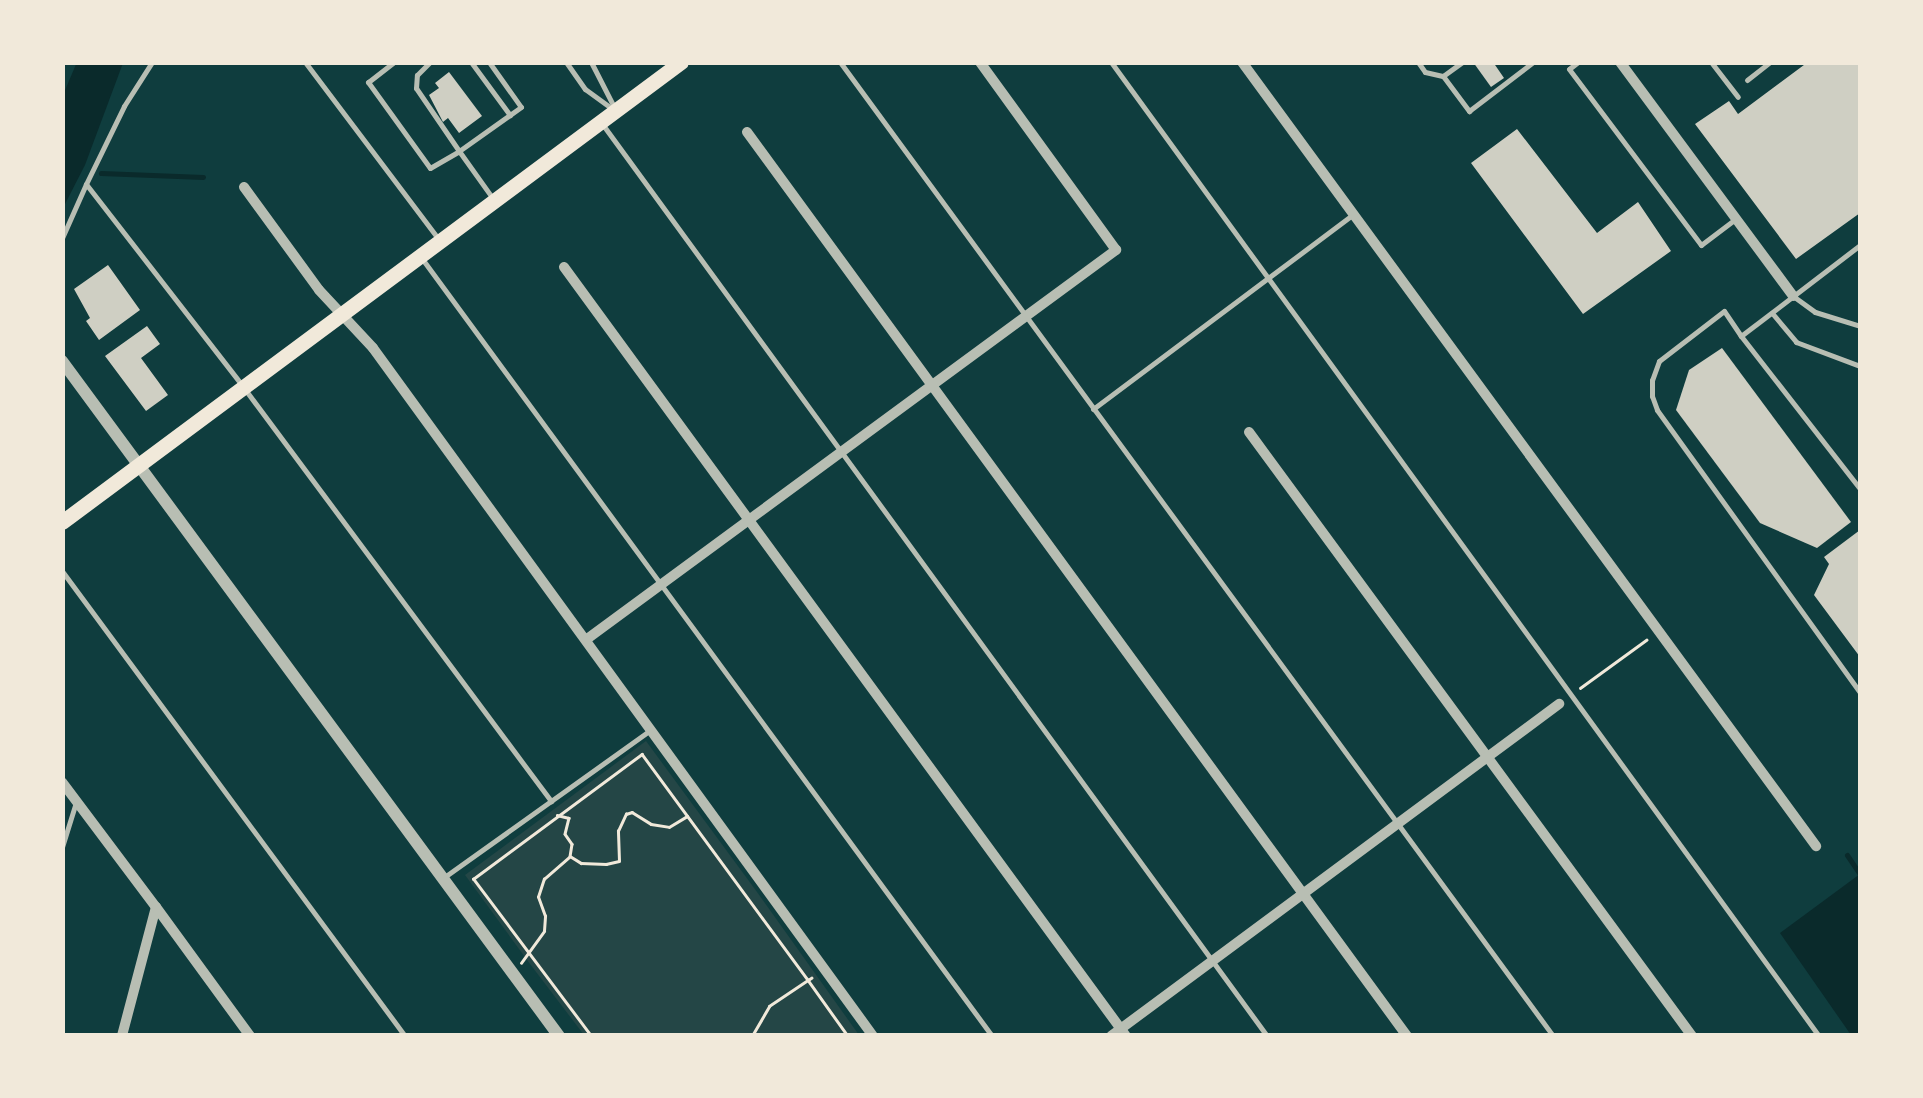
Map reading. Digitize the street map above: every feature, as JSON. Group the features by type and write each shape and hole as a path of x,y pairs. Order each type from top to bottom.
{"main road":[{"path":"62,522 681,62"}],"street":[{"path":"586,639 1116,250 980,62"},
{"path":"1242,62 1816,846"},
{"path":"1622,63 1793,296"},
{"path":"747,132 1407,1036"},
{"path":"244,187 320,290 374,348 873,1036"},
{"path":"564,267 1119,1033 1559,704"},
{"path":"62,361 559,1036"},
{"path":"1248,432 1692,1036"},
{"path":"62,782 250,1036"},
{"path":"122,1036 156,907"}],"lane":[{"path":"62,238 86,184 152,62"},
{"path":"305,62 441,243"},
{"path":"394,62 368,82 430,168 522,106 489,62"},
{"path":"430,62 416,76 416,88 496,202"},
{"path":"471,62 510,115"},
{"path":"566,62 585,89 617,112"},
{"path":"591,62 617,112"},
{"path":"840,62 1553,1036"},
{"path":"1111,62 1819,1036"},
{"path":"1418,62 1425,72 1443,76 1468,111 1534,62"},
{"path":"1443,76 1462,62"},
{"path":"1578,62 1569,69 1701,245 1737,218"},
{"path":"1711,62 1738,97"},
{"path":"1746,80 1770,62"},
{"path":"601,123 1268,1036"},
{"path":"86,184 244,388 551,801"},
{"path":"1093,409 1354,214"},
{"path":"1741,336 1860,245"},
{"path":"421,258 992,1036"},
{"path":"1793,296 1815,312 1860,326"},
{"path":"1860,489 1724,311 1659,361 1652,380 1657,410 1860,692"},
{"path":"1772,313 1796,342 1860,366"},
{"path":"62,571 405,1036"},
{"path":"443,878 652,729"},
{"path":"62,847 76,800"}],"path":[{"path":"1572,694 1659,630"},
{"path":"591,1036 473,879 642,754 848,1036"},
{"path":"570,856 581,864 619,861 618,832 632,812 651,824 669,827 703,800"},
{"path":"511,970 530,957 544,932 545,916 538,897 544,880 570,856 572,844 565,834 568,818 556,815"},
{"path":"752,1036 769,1006 826,970"}],"shaded area":[{"path":"77,62 123,63 85,165 63,208 63,95"},
{"path":"646,741 859,1035 584,1035 465,875"},
{"path":"1860,874 1860,1035 1851,1035 1780,933"}],"building":[{"path":"1473,62 1493,62 1504,78 1491,87"},
{"path":"1808,62 1860,62 1860,213 1796,259 1695,124 1729,101 1738,114"},
{"path":"449,72 482,116 459,133 448,118 443,122 429,95 439,88 435,83"},
{"path":"1517,129 1597,233 1638,202 1671,251 1583,314 1471,163"},
{"path":"108,265 140,310 99,340 86,321 90,318 74,289"},
{"path":"147,326 160,344 141,358 168,395 146,411 105,356"},
{"path":"1722,348 1851,522 1817,548 1760,523 1676,410 1689,370"},
{"path":"1860,530 1860,657 1814,595 1829,564 1824,557"}],"waterway":[{"path":"101,173 203,177"},
{"path":"1847,855 1860,874"}]}
